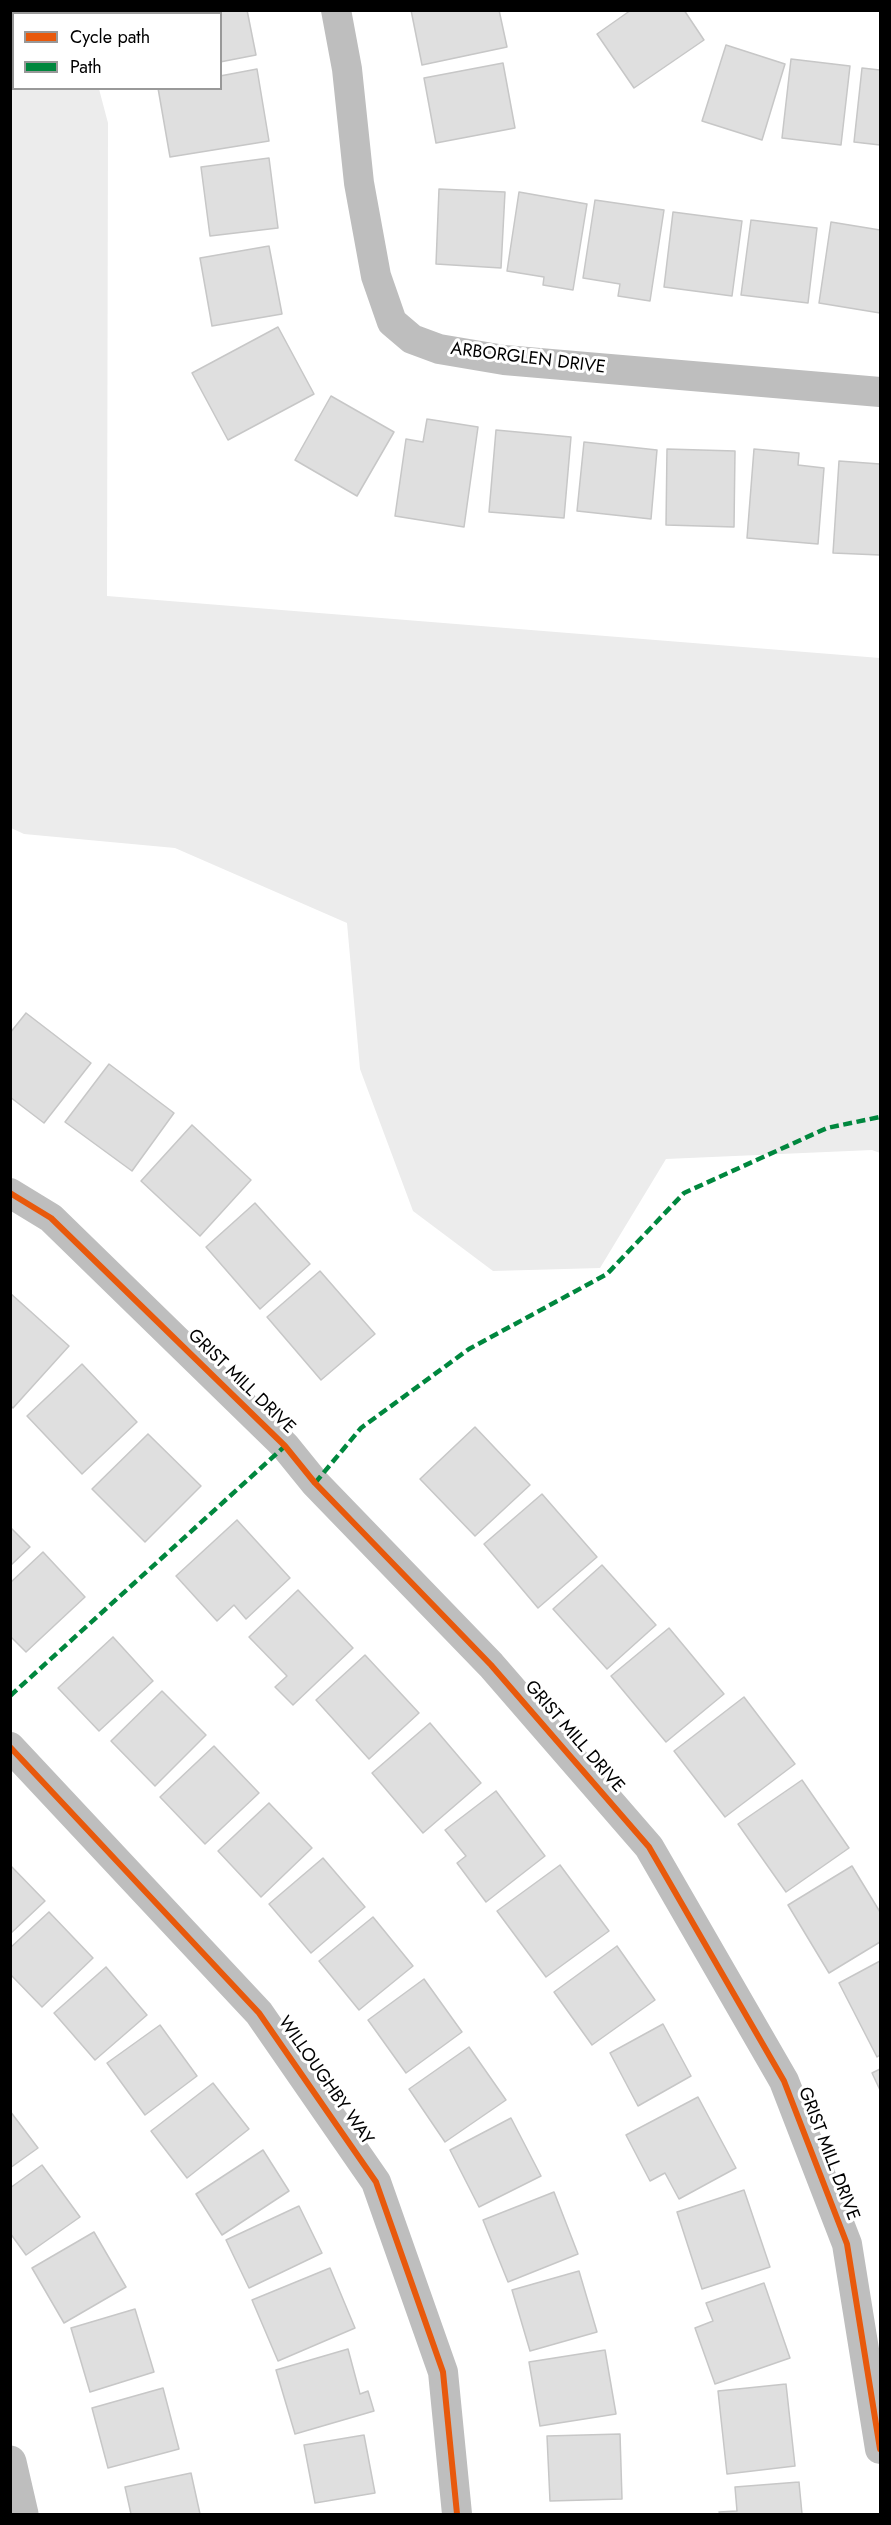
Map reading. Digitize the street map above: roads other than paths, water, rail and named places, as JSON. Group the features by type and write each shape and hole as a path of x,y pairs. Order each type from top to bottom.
{"street":[{"name":"ARBORGLEN DRIVE","path":"336,10 347,69 359,183 376,276 392,322 412,339 439,349 504,360 880,392"},
{"name":"GRIST MILL DRIVE","path":"10,1193 51,1218 285,1446 315,1483 491,1665 649,1847 784,2081 847,2244 880,2449"},
{"name":"WILLOUGHBY WAY","path":"10,1747 259,2013 376,2182 443,2372 457,2514"},
{"path":"10,2462 22,2514"}]}
